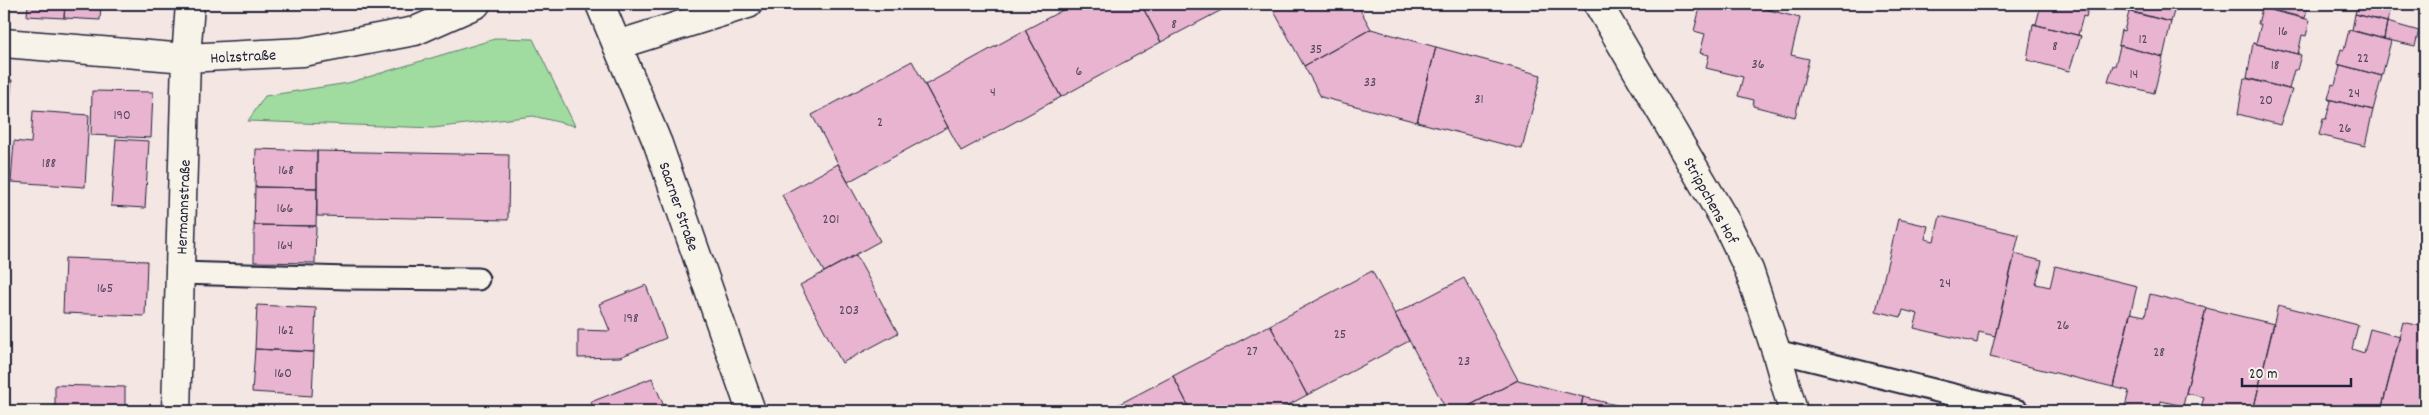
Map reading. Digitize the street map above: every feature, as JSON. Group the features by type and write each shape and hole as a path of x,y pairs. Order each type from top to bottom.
{"street":[{"name":"Hermannstraße","path":"176,411 186,58 190,4"},
{"name":"Holzstraße","path":"4,43 186,58 303,52 415,31 476,4"},
{"name":"Saarner Straße","path":"600,4 658,144 751,411"},
{"path":"617,45 748,4"},
{"name":"Strippchens Hof","path":"1598,4 1727,224 1749,270 1776,351 1793,411"}],"lane":[{"path":"180,273 348,278 478,278"},
{"path":"1776,351 2018,411"}],"green space":[{"path":"498,38 533,39 575,126 533,116 433,128 248,121 265,96 348,83"}],"building":[{"path":"28,4 65,4 64,18 27,16"},
{"path":"65,4 101,4 100,20 64,18"},
{"path":"1074,4 1141,4 1161,42 1061,97 1025,30"},
{"path":"1141,4 1233,4 1161,42"},
{"path":"1270,4 1357,4 1371,29 1304,66"},
{"path":"1701,4 1746,4 1800,18 1791,55 1809,59 1795,117 1753,106 1754,100 1738,96 1743,77 1706,68 1709,55 1700,53 1705,34 1694,31"},
{"path":"1746,4 1774,4 1772,10"},
{"path":"2038,4 2089,4 2086,17 2083,16 2078,35 2081,36 2033,24 2036,24 2041,5"},
{"path":"2128,4 2176,4 2171,22 2126,10"},
{"path":"2247,4 2274,4 2273,10"},
{"path":"2274,4 2308,4 2305,18 2273,10"},
{"path":"2358,4 2392,6 2387,22 2355,14"},
{"path":"2262,8 2310,20 2306,36 2302,35 2298,54 2253,43 2256,43 2261,24 2258,24"},
{"path":"2126,11 2171,22 2163,57 2118,45 2121,30 2124,31 2129,12"},
{"path":"2355,14 2387,22 2384,39 2352,30"},
{"path":"2387,22 2419,31 2415,46 2384,39"},
{"path":"2033,24 2081,36 2069,71 2027,60"},
{"path":"1371,29 1436,47 1417,122 1321,97 1304,66"},
{"path":"1025,30 1061,97 961,151 925,85"},
{"path":"2349,30 2391,41 2382,76 2337,64 2341,49 2344,50"},
{"path":"2253,43 2301,55 2297,70 2294,70 2289,89 2247,78"},
{"path":"2118,45 2163,57 2154,93 2108,81 2113,65 2115,66 2120,47"},
{"path":"1436,47 1541,75 1522,149 1417,122"},
{"path":"912,61 948,127 848,182 812,115"},
{"path":"2337,64 2382,76 2373,110 2328,99 2332,84 2335,85 2340,66"},
{"path":"2244,78 2292,90 2280,125 2238,114"},
{"path":"4,79 12,80 8,121 4,121"},
{"path":"92,91 153,92 151,138 91,135"},
{"path":"2328,99 2373,110 2365,146 2319,135 2323,119 2326,119 2331,101"},
{"path":"33,111 89,115 85,187 11,182 14,141 31,143"},
{"path":"116,139 149,141 145,208 111,206"},
{"path":"256,149 317,151 317,188 255,187"},
{"path":"317,151 509,155 508,220 317,216"},
{"path":"838,164 880,241 824,272 782,195"},
{"path":"255,187 317,188 316,226 254,225"},
{"path":"1940,216 2019,235 1995,336 1979,332 1977,343 1914,328 1918,314 1903,310 1901,317 1876,311 1898,219 1928,226 1925,239 1934,241"},
{"path":"254,225 316,226 315,263 254,262"},
{"path":"2015,254 2042,261 2036,284 2050,287 2055,266 2137,286 2113,387 1990,357"},
{"path":"856,255 898,333 842,363 800,285"},
{"path":"65,258 147,261 145,316 63,313"},
{"path":"1372,271 1409,341 1307,395 1270,325"},
{"path":"1464,278 1518,380 1459,411 1447,411 1395,314"},
{"path":"646,285 666,338 620,357 578,358 578,330 610,331 599,304"},
{"path":"2150,294 2206,308 2183,406 2161,401 2159,411 2143,411 2125,407 2129,391 2113,387 2130,313 2145,316"},
{"path":"257,305 316,308 314,352 255,349"},
{"path":"2278,305 2358,325 2352,349 2364,353 2370,329 2400,337 2381,411 2269,411 2254,407"},
{"path":"2206,308 2274,324 2254,407 2248,406 2246,411 2200,411 2204,397 2186,393"},
{"path":"2403,322 2425,327 2425,411 2381,411"},
{"path":"1270,325 1307,395 1277,411 1191,411 1173,376"},
{"path":"255,349 314,352 312,396 252,392"},
{"path":"1173,376 1191,411 1106,411"},
{"path":"652,378 666,411 595,411 591,402"},
{"path":"1518,380 1583,397 1580,411 1459,411"},
{"path":"55,385 125,387 125,411 55,411"},
{"path":"1583,397 1641,411 1580,411"}]}
